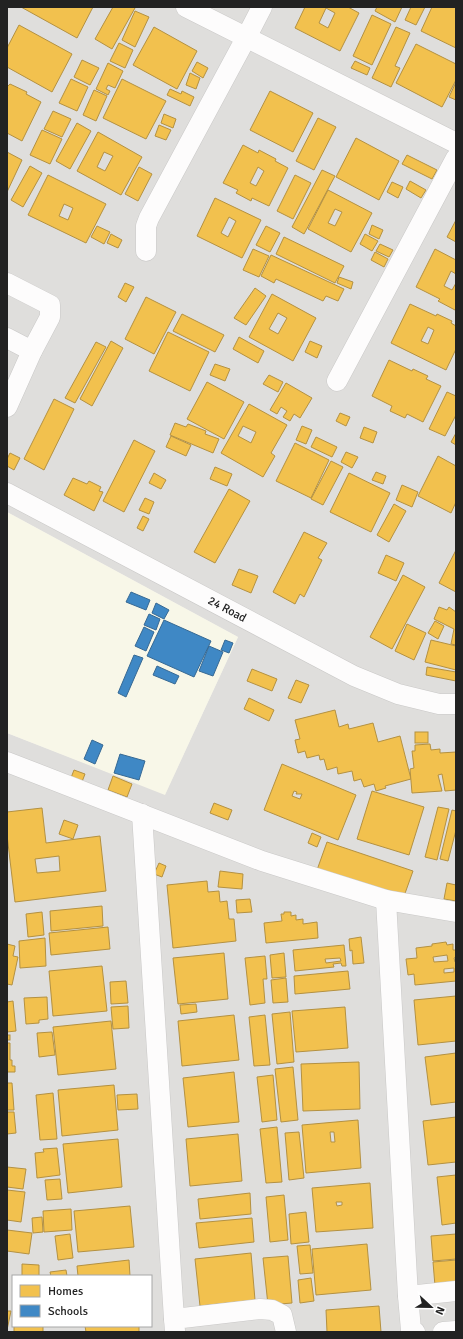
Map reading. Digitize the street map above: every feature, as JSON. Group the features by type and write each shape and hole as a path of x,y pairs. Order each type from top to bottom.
{"street":[{"path":"186,7 456,143"},
{"path":"146,251 146,226 149,218 262,7"},
{"path":"337,381 456,158"},
{"path":"7,283 50,305 50,317 32,350 7,407"},
{"path":"7,338 32,350"},
{"name":"24 Road","path":"7,493 354,676 398,694 439,704 456,704"},
{"path":"7,762 262,861 386,900 456,912"},
{"path":"142,814 175,1326 260,1309 272,1310 282,1315 286,1332"},
{"path":"386,900 408,1296 411,1330 415,1332"},
{"path":"408,1296 456,1291"},
{"path":"443,1332 456,1331"}],"shaded area":[{"path":"7,7 456,7 456,1332 7,1332 7,733 165,794 238,637 7,512"},
{"path":"7,512 238,637 165,795 7,733"}],"building: Homes":[{"path":"21,7 93,7 77,38"},
{"path":"113,7 135,8 112,49 95,39"},
{"path":"305,7 348,7 359,13 340,51 295,28","holes":["326,8 335,13 328,28 319,23"]},
{"path":"377,7 402,7 395,22 375,11"},
{"path":"411,7 425,7 416,25 405,20"},
{"path":"432,7 456,7 456,48 421,31"},
{"path":"135,11 149,17 135,47 122,40"},
{"path":"372,15 391,24 372,65 353,56"},
{"path":"19,25 72,54 52,92 7,67 7,48"},
{"path":"154,27 197,51 177,89 133,65"},
{"path":"396,27 410,33 395,66 400,68 391,87 372,78"},
{"path":"119,43 133,50 125,68 110,61"},
{"path":"416,44 456,64 456,80 442,107 396,83"},
{"path":"82,60 99,68 90,85 74,77"},
{"path":"355,61 370,68 367,75 351,68"},
{"path":"197,62 208,68 203,78 192,71"},
{"path":"108,63 123,71 115,88 108,85 106,89 110,91 108,95 96,89"},
{"path":"190,73 200,78 196,89 186,85"},
{"path":"71,79 88,87 77,111 59,103"},
{"path":"122,79 166,101 146,139 103,118"},
{"path":"456,82 456,100 449,97"},
{"path":"10,84 27,92 26,94 41,102 22,141 7,133 7,85 8,86"},
{"path":"170,89 181,94 182,91 194,97 190,106 167,95"},
{"path":"94,90 107,96 96,121 83,115"},
{"path":"270,91 313,113 293,152 250,130"},
{"path":"53,111 71,119 62,137 44,129"},
{"path":"164,114 176,119 173,128 161,123"},
{"path":"318,118 336,127 314,170 296,161"},
{"path":"77,123 91,131 70,169 56,161"},
{"path":"159,125 171,130 166,140 155,136"},
{"path":"42,130 62,139 50,164 30,155"},
{"path":"98,132 142,157 121,195 77,171","holes":["104,152 113,156 105,171 97,167"]},
{"path":"356,138 399,161 379,200 336,177"},
{"path":"243,145 258,153 259,150 276,159 275,161 288,168 269,206 252,198 251,201 236,193 238,190 223,183","holes":["258,167 264,171 256,186 250,183"]},
{"path":"7,152 22,160 7,192"},
{"path":"407,155 437,170 432,179 402,164"},
{"path":"30,166 42,173 23,207 11,200"},
{"path":"139,167 152,174 138,201 125,194"},
{"path":"322,170 335,176 304,234 292,227"},
{"path":"48,175 106,204 86,243 28,215","holes":["64,204 73,208 68,220 59,216"]},
{"path":"295,175 311,183 293,219 277,211"},
{"path":"410,181 426,190 421,198 406,189"},
{"path":"392,182 403,187 398,198 387,192"},
{"path":"328,190 372,213 351,252 308,229","holes":["335,209 342,212 335,226 328,223"]},
{"path":"215,198 261,220 242,258 197,236","holes":["229,217 236,221 228,237 221,233"]},
{"path":"456,220 456,242 447,237"},
{"path":"372,225 383,230 379,239 369,234"},
{"path":"97,226 110,232 104,244 91,237"},
{"path":"266,226 280,233 270,252 256,245"},
{"path":"111,234 122,240 118,248 107,243"},
{"path":"365,234 378,241 372,251 360,244"},
{"path":"284,237 344,266 335,283 276,254"},
{"path":"380,244 393,250 389,257 376,251"},
{"path":"253,249 269,256 259,277 243,270"},
{"path":"435,249 456,260 456,274 451,271 444,286 452,290 456,283 455,310 438,301 440,299 416,287"},
{"path":"375,252 388,259 384,267 371,260"},
{"path":"271,255 344,289 338,301 326,296 323,301 276,279 274,283 261,276"},
{"path":"339,277 353,282 351,289 337,283"},
{"path":"125,283 134,287 126,302 118,297"},
{"path":"255,288 266,296 246,325 234,318"},
{"path":"272,294 316,318 293,361 249,337","holes":["278,313 287,318 278,334 269,329"]},
{"path":"146,297 176,312 154,354 125,339"},
{"path":"410,304 436,316 437,314 452,321 451,323 456,326 456,349 446,370 391,343","holes":["428,327 434,330 428,344 421,341"]},
{"path":"182,314 224,335 215,352 173,331"},
{"path":"168,332 209,352 190,391 149,371"},
{"path":"239,337 264,351 258,363 233,349"},
{"path":"111,341 123,348 92,406 80,399"},
{"path":"310,341 322,346 317,358 305,352"},
{"path":"96,342 106,347 75,403 65,398"},
{"path":"389,360 412,371 413,369 428,376 426,379 441,386 423,422 407,414 405,418 390,411 392,406 372,396"},
{"path":"215,364 230,369 225,381 210,375"},
{"path":"269,375 283,382 278,392 263,384"},
{"path":"207,382 244,402 224,439 187,419"},
{"path":"286,383 312,398 300,418 294,414 290,421 283,417 287,411 281,407 277,414 270,410"},
{"path":"447,392 456,396 456,415 445,436 429,429"},
{"path":"54,399 74,409 44,470 24,459"},
{"path":"249,404 287,425 271,453 275,456 263,477 221,453","holes":["243,426 256,432 251,443 238,436"]},
{"path":"340,413 350,417 346,426 336,421"},
{"path":"175,423 186,427 188,424 206,431 205,434 219,439 213,453 170,435"},
{"path":"302,426 312,430 306,444 296,440"},
{"path":"364,427 377,432 373,443 360,438"},
{"path":"456,433 456,445 451,442"},
{"path":"171,436 191,445 186,456 166,447"},
{"path":"316,437 337,447 332,457 311,447"},
{"path":"134,440 155,451 124,512 103,501"},
{"path":"295,443 329,460 311,498 276,481"},
{"path":"346,452 358,457 352,468 341,462"},
{"path":"10,453 20,458 14,470 7,466 7,459"},
{"path":"438,456 456,466 456,502 451,513 418,496"},
{"path":"331,461 343,467 323,505 311,499"},
{"path":"215,467 232,474 227,486 210,479"},
{"path":"376,472 386,476 383,484 372,480"},
{"path":"154,473 166,480 161,489 149,483"},
{"path":"349,473 390,493 371,532 330,512"},
{"path":"73,478 87,484 89,481 101,487 99,491 103,492 94,511 64,495"},
{"path":"402,485 418,492 412,507 396,500"},
{"path":"229,489 250,501 215,563 194,552"},
{"path":"145,498 154,502 149,514 139,510"},
{"path":"394,504 406,511 389,542 377,535"},
{"path":"143,516 149,519 143,531 137,528"},
{"path":"304,532 327,543 318,558 322,560 304,597 300,594 295,604 273,592"},
{"path":"456,550 456,592 439,583"},
{"path":"386,555 404,563 396,581 378,573"},
{"path":"239,569 258,576 251,593 232,585"},
{"path":"403,575 425,587 392,649 370,637"},
{"path":"439,607 447,610 449,607 456,612 456,645 451,644 454,629 434,619"},
{"path":"435,621 444,626 438,639 428,633"},
{"path":"407,624 426,633 414,660 395,651"},
{"path":"431,640 456,646 456,670 425,662"},
{"path":"427,667 456,672 456,681 426,675"},
{"path":"252,669 277,679 272,691 247,681"},
{"path":"296,680 309,685 301,703 288,698"},
{"path":"249,698 274,710 269,721 244,709"},
{"path":"335,710 339,727 348,724 349,729 373,723 378,742 400,736 411,779 385,786 386,788 376,791 374,784 364,787 361,779 354,781 352,771 338,774 337,767 327,770 324,759 320,760 319,755 307,758 305,751 298,753 295,740 300,739 295,720"},
{"path":"415,732 428,732 428,743 415,743"},
{"path":"430,744 431,750 440,749 440,753 456,752 456,790 445,791 442,774 438,775 442,791 412,793 410,769 414,768 412,751 415,751 415,745"},
{"path":"282,764 356,795 338,840 264,810","holes":["294,791 297,792 296,794 302,794 300,799 292,796"]},
{"path":"74,770 85,774 80,787 69,783"},
{"path":"113,776 132,784 127,797 108,790"},
{"path":"372,791 424,807 409,855 357,839"},
{"path":"214,803 232,810 228,820 210,813"},
{"path":"438,807 449,809 437,860 425,857"},
{"path":"42,808 46,843 100,836 106,891 15,902 7,835 7,812","holes":["59,856 60,871 37,873 35,859"]},
{"path":"452,810 456,811 456,830 448,861 440,859"},
{"path":"64,820 78,825 73,839 59,834"},
{"path":"312,833 321,837 317,847 308,843"},
{"path":"327,842 413,871 403,899 317,870"},
{"path":"159,863 166,866 162,877 154,874"},
{"path":"220,871 243,874 242,889 218,887"},
{"path":"207,881 208,892 219,891 220,902 227,901 229,919 234,919 236,941 173,948 167,885"},
{"path":"447,883 456,885 456,901 444,899"},
{"path":"250,899 252,912 237,913 236,900"},
{"path":"102,906 103,926 51,931 50,911"},
{"path":"42,912 44,935 28,937 26,914"},
{"path":"284,912 291,912 291,916 296,915 296,920 303,919 303,924 317,922 318,938 266,943 264,923 282,921 281,914 284,914"},
{"path":"108,927 110,949 51,955 49,933"},
{"path":"361,937 364,963 353,964 352,950 350,951 349,939"},
{"path":"45,938 46,966 20,968 19,941"},
{"path":"446,942 447,945 453,944 453,950 456,950 456,957 454,958 456,962 456,981 415,985 414,974 408,975 406,959 417,958 416,948 432,946 432,944","holes":["447,955 448,961 434,962 433,957","454,968 454,972 444,973 444,969"]},
{"path":"7,944 15,946 13,956 18,957 12,985 7,984"},
{"path":"344,945 346,966 342,966 341,963 333,964 334,967 295,971 293,950","holes":["340,958 341,961 326,963 325,959"]},
{"path":"224,953 228,999 178,1004 173,958"},
{"path":"284,953 286,977 272,978 270,955"},
{"path":"265,956 267,979 263,979 265,1003 250,1005 245,958"},
{"path":"102,966 107,1011 53,1016 49,971"},
{"path":"348,971 350,989 295,994 294,976"},
{"path":"286,978 288,1002 273,1003 271,980"},
{"path":"126,981 128,1003 111,1004 110,982"},
{"path":"456,996 456,1041 418,1045 414,1000"},
{"path":"47,997 48,1019 39,1020 39,1023 26,1024 24,998"},
{"path":"13,1001 16,1031 7,1032 7,1002"},
{"path":"196,1004 197,1012 181,1014 180,1005"},
{"path":"128,1006 129,1028 113,1029 111,1007"},
{"path":"345,1007 348,1048 296,1052 292,1011"},
{"path":"290,1012 294,1062 277,1064 272,1014"},
{"path":"234,1015 239,1060 182,1066 178,1021"},
{"path":"265,1015 270,1065 254,1066 249,1017"},
{"path":"111,1021 116,1069 58,1075 53,1027"},
{"path":"52,1032 55,1055 39,1057 37,1033"},
{"path":"7,1035 10,1035 10,1040 7,1040"},
{"path":"7,1043 10,1043 10,1060 12,1060 12,1066 15,1066 15,1072 7,1072"},
{"path":"456,1053 456,1102 431,1105 425,1057"},
{"path":"359,1062 360,1109 303,1111 301,1064"},
{"path":"293,1067 298,1120 281,1122 275,1069"},
{"path":"234,1072 239,1122 188,1127 183,1078"},
{"path":"273,1075 277,1120 262,1122 257,1077"},
{"path":"7,1083 12,1083 14,1110 7,1110"},
{"path":"114,1085 118,1130 62,1136 58,1090"},
{"path":"53,1093 57,1139 40,1140 36,1095"},
{"path":"137,1094 138,1109 118,1110 117,1095"},
{"path":"7,1112 14,1112 16,1133 7,1134"},
{"path":"456,1117 456,1162 428,1165 423,1121"},
{"path":"358,1120 361,1168 306,1173 302,1125","holes":["330,1132 334,1132 335,1142 331,1142"]},
{"path":"277,1127 282,1182 266,1183 260,1129"},
{"path":"299,1132 304,1178 289,1180 285,1133"},
{"path":"238,1134 242,1181 190,1186 186,1139"},
{"path":"118,1139 122,1187 68,1193 63,1144"},
{"path":"57,1148 60,1175 37,1178 35,1153 44,1152 43,1149"},
{"path":"7,1167 26,1169 23,1189 7,1187"},
{"path":"456,1175 456,1223 442,1225 437,1177"},
{"path":"60,1179 62,1199 47,1200 45,1180"},
{"path":"370,1183 373,1228 316,1232 312,1188","holes":["336,1202 342,1202 342,1205 337,1206"]},
{"path":"7,1190 25,1192 21,1222 7,1220"},
{"path":"250,1193 251,1214 200,1219 198,1199"},
{"path":"284,1195 288,1240 270,1242 266,1197"},
{"path":"130,1206 134,1247 78,1252 74,1211"},
{"path":"71,1209 72,1230 44,1232 43,1211"},
{"path":"306,1212 309,1242 291,1244 289,1214"},
{"path":"42,1217 43,1232 33,1233 32,1218"},
{"path":"252,1218 254,1242 199,1248 196,1223"},
{"path":"7,1230 32,1233 29,1254 7,1251"},
{"path":"70,1234 73,1258 58,1260 55,1236"},
{"path":"456,1234 456,1259 433,1261 431,1236"},
{"path":"367,1244 371,1290 316,1295 312,1249"},
{"path":"310,1245 313,1273 300,1274 297,1246"},
{"path":"251,1253 255,1300 200,1306 195,1259"},
{"path":"288,1256 292,1303 268,1305 263,1258"},
{"path":"129,1260 130,1275 78,1275 77,1266"},
{"path":"456,1260 456,1289 435,1286 433,1262"},
{"path":"22,1264 39,1265 39,1275 22,1275"},
{"path":"66,1270 67,1275 51,1275 50,1272"},
{"path":"311,1278 314,1301 300,1303 298,1280"},
{"path":"379,1306 381,1332 327,1332 326,1310"},
{"path":"7,1311 11,1311 7,1330"},
{"path":"14,1327 43,1327 43,1332 14,1332"},
{"path":"85,1327 139,1327 139,1332 86,1332"}],"building: Schools":[{"path":"131,592 150,600 146,610 126,602"},
{"path":"156,603 169,610 164,619 152,613"},
{"path":"149,614 160,619 156,630 144,625"},
{"path":"164,620 211,641 194,677 147,656"},
{"path":"144,627 154,632 146,651 135,646"},
{"path":"225,640 233,643 229,653 221,650"},
{"path":"209,646 223,652 213,676 199,671"},
{"path":"134,655 143,658 126,697 118,693"},
{"path":"157,666 179,676 175,684 153,675"},
{"path":"92,740 103,745 95,764 84,759"},
{"path":"120,754 145,761 139,780 114,773"}]}
